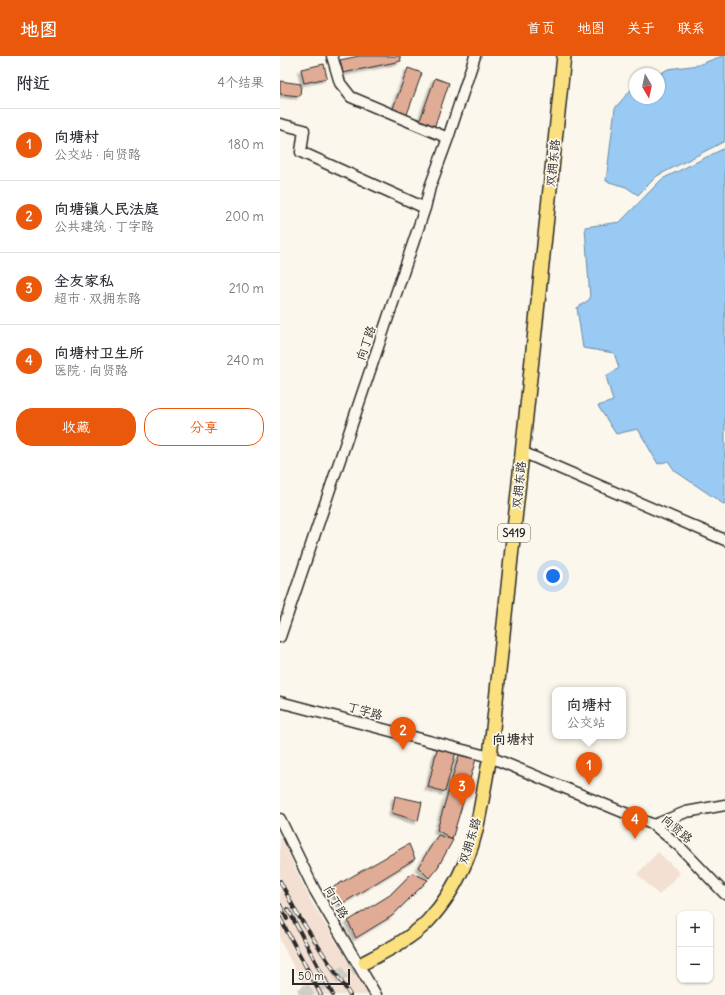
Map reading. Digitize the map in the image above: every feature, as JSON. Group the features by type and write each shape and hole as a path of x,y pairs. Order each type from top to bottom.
{"main road":[{"name":"双拥东路","path":"364,962 401,942 428,921 448,894 466,861 476,830 490,757 564,56"}],"street":[{"path":"332,56 340,83 351,97 448,138"},
{"name":"向丁路","path":"280,637 475,56"},
{"path":"280,124 304,130 301,152 425,208"},
{"path":"522,452 725,540"},
{"name":"丁字路","path":"280,702 490,757"},
{"name":"向贤路","path":"490,757 654,825 679,846 725,894"},
{"path":"654,825 686,812 725,805"},
{"name":"向丁路","path":"280,819 314,889 376,995"}],"shaded area":[{"path":"280,836 311,901 369,995 308,995 280,940"},
{"path":"658,852 680,873 659,895 637,874"}],"water":[{"path":"725,56 725,141 657,176 638,195 626,187 606,181 615,108 629,92 629,104 665,104 665,71 698,65"},
{"path":"725,148 725,505 675,471 668,461 658,464 638,429 616,434 598,406 613,401 606,376 619,368 614,353 583,348 577,308 590,299 585,227 620,222 662,179"}],"building":[{"path":"359,56 400,56 401,61 343,73 340,60"},
{"path":"324,64 327,78 304,83 301,69"},
{"path":"408,68 422,73 406,117 392,111"},
{"path":"435,78 449,83 434,128 419,123"},
{"path":"280,81 301,84 300,96 280,94"},
{"path":"437,749 456,752 445,792 428,787"},
{"path":"459,755 476,759 452,839 437,830"},
{"path":"395,796 422,802 418,821 392,813"},
{"path":"438,835 453,840 438,867 429,878 418,867"},
{"path":"409,844 415,859 340,905 330,889"},
{"path":"412,873 428,880 392,916 356,938 348,921 390,895"}],"tunnel":[{"path":"300,995 365,962"}],"railway":[{"path":"280,881 296,912 350,995"},
{"path":"280,905 287,919"},
{"path":"288,909 333,995"},
{"path":"280,918 321,995"}],"place":[{"name":"向塘镇人民法庭","path":"403,750"},
{"name":"向塘村","path":"589,785"},
{"name":"全友家私","path":"462,806"},
{"name":"向塘村卫生所","path":"635,839"}],"district":[{"name":"向塘村","path":"513,739"}]}
